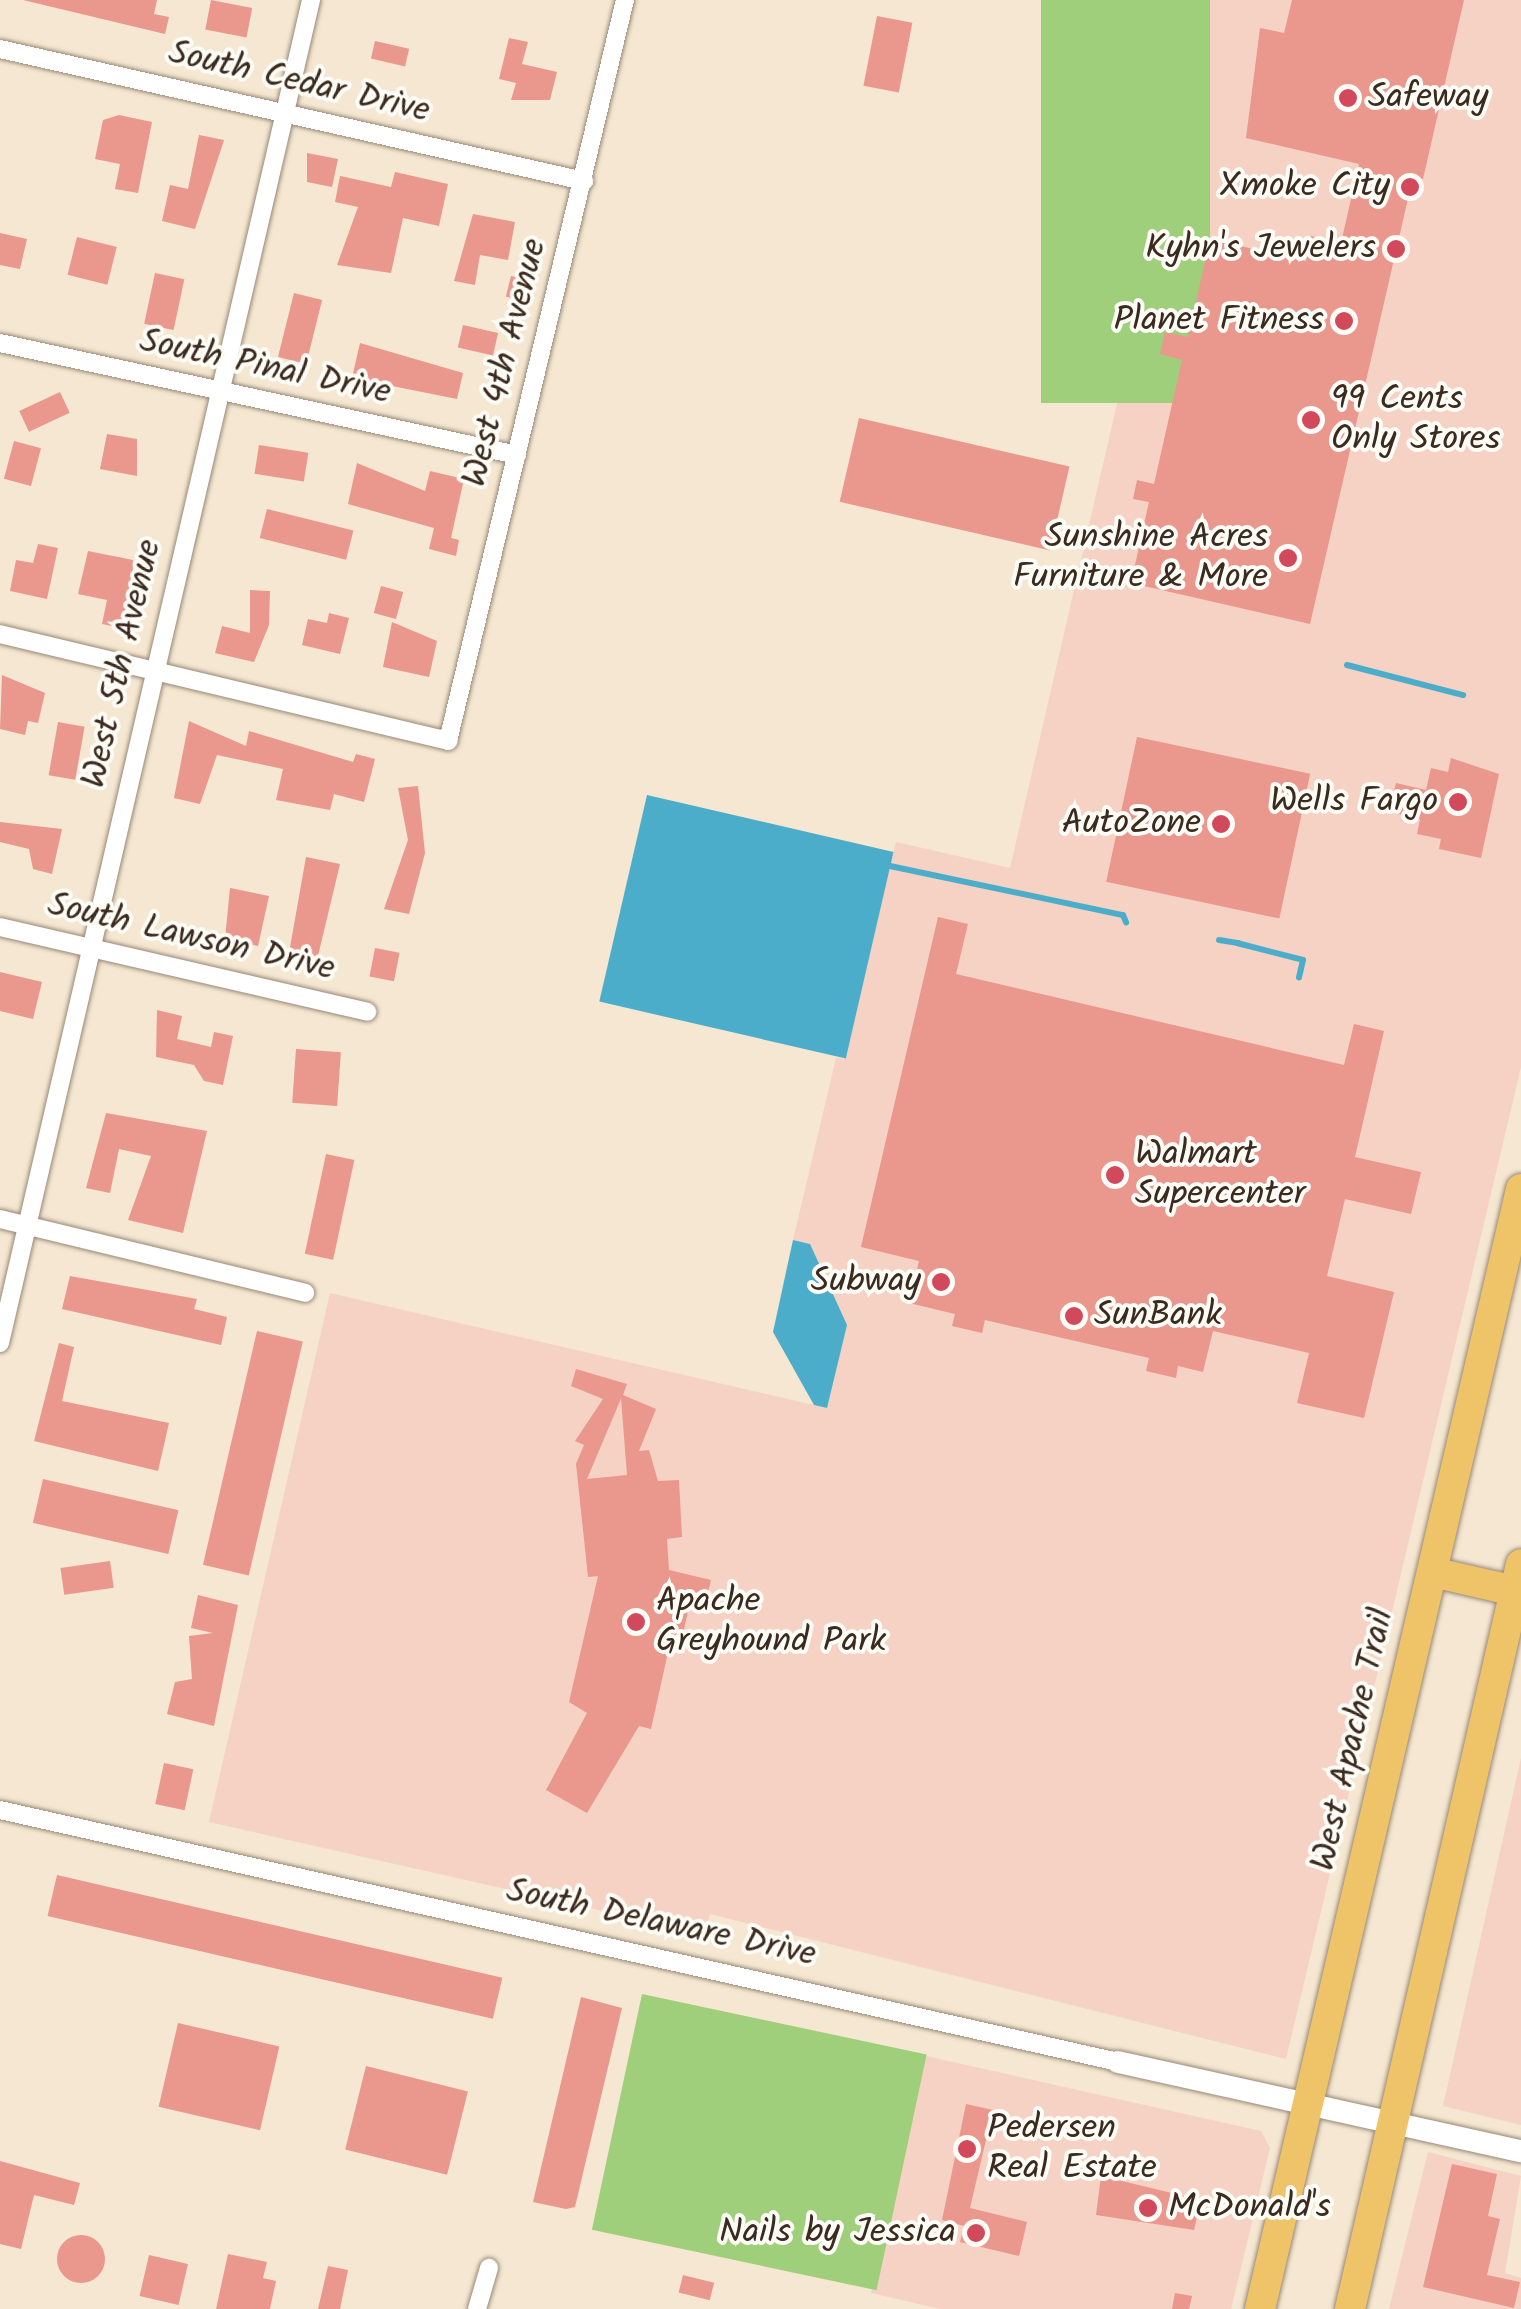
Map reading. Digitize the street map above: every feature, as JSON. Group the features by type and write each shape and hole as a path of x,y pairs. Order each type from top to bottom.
{"main road":[{"name":"West Apache Trail","path":"1260,2309 1521,1189"},
{"path":"1350,2309 1518,1577 1432,1572"}],"street":[{"name":"West 5th Avenue","path":"0,1342 311,0"},
{"name":"West 4th Avenue","path":"156,670 448,741 625,0"},
{"name":"South Cedar Drive","path":"0,49 584,181"},
{"name":"South Pinal Drive","path":"0,343 518,455"},
{"path":"0,634 156,670"},
{"name":"South Lawson Drive","path":"0,927 366,1012"},
{"path":"0,1220 305,1293"},
{"name":"South Delaware Drive","path":"0,1810 1521,2150"},
{"path":"477,2309 489,2268"}],"shaded area":[{"path":"1210,0 1521,0 1521,1067 1286,2059 710,1914 705,1934 209,1822 330,1293 827,1408 824,1279 810,1244 793,1240 836,1058 844,1059 896,842 1010,868"},
{"path":"1521,1758 1521,2125 1443,2106"},
{"path":"926,2056 1261,2131 1270,2148 1231,2309 941,2309 871,2293"},
{"path":"1428,2152 1521,2176 1505,2273 1521,2278 1521,2309 1389,2309"}],"green space":[{"path":"1041,0 1210,0 1210,403 1041,403"},
{"path":"642,1994 927,2055 877,2290 592,2230"}],"water":[{"path":"647,795 894,852 846,1058 599,1002"},
{"path":"793,1240 810,1244 847,1325 827,1408 814,1405 773,1332"}],"building":[{"path":"23,0 157,0 154,14 169,17 165,34"},
{"path":"211,0 252,8 247,37 205,29"},
{"path":"1292,0 1464,0 1423,179 1413,177 1310,624 1131,583 1149,502 1133,499 1137,480 1154,484 1182,360 1160,354 1165,332 1188,337 1210,239 1306,261 1311,236 1341,243 1359,164 1246,138 1260,28 1284,33"},
{"path":"877,16 912,23 899,93 863,86"},
{"path":"509,38 528,42 522,64 557,72 550,100 511,100 516,83 499,79"},
{"path":"375,41 409,49 405,66 371,59"},
{"path":"119,115 152,122 138,193 115,189 120,164 95,159 103,120"},
{"path":"199,135 224,140 195,229 162,221 170,185 188,189"},
{"path":"307,153 338,159 332,187 307,182"},
{"path":"395,172 448,184 439,226 403,218 391,273 337,265 358,207 335,202 340,176 391,187"},
{"path":"473,214 515,222 508,260 480,255 475,285 454,281"},
{"path":"0,233 27,239 20,269 0,265"},
{"path":"77,237 117,247 107,285 68,275"},
{"path":"155,273 184,279 174,330 144,324"},
{"path":"511,276 531,281 526,301 506,296"},
{"path":"294,293 322,300 306,364 278,357"},
{"path":"463,325 498,333 493,356 458,347"},
{"path":"360,343 463,373 457,399 352,378"},
{"path":"60,392 70,413 29,432 19,411"},
{"path":"859,418 1069,467 1050,550 840,502"},
{"path":"107,434 137,439 137,476 100,469"},
{"path":"14,441 41,448 31,486 4,479"},
{"path":"259,445 308,453 304,481 254,474"},
{"path":"357,463 425,491 430,471 464,479 451,538 459,540 456,556 429,549 434,528 348,504"},
{"path":"267,509 353,531 346,560 260,538"},
{"path":"38,544 58,548 47,599 10,591 16,560 33,563"},
{"path":"88,551 133,560 131,630 102,624 107,600 78,594"},
{"path":"381,586 403,592 396,619 374,613"},
{"path":"250,590 270,591 269,625 254,662 215,653 222,626 250,633"},
{"path":"329,613 349,618 340,654 302,645 308,619 327,623"},
{"path":"392,622 437,641 429,677 383,667"},
{"path":"2,675 45,693 38,723 28,721 25,735 0,729"},
{"path":"189,721 246,746 249,731 353,762 356,754 375,759 364,802 334,794 330,810 276,800 283,769 217,755 200,804 174,798"},
{"path":"58,722 85,727 75,780 49,775"},
{"path":"1137,737 1310,774 1279,919 1106,882"},
{"name":"Wells Fargo","path":"1451,758 1499,774 1481,858 1439,849 1441,839 1417,834 1420,819 1389,812 1396,783 1426,790 1431,768 1448,772"},
{"path":"418,786 425,853 409,914 384,909 408,840 398,788"},
{"path":"0,822 62,829 52,874 33,869 29,849 0,842"},
{"path":"306,857 340,864 317,960 289,953"},
{"path":"230,888 269,896 258,946 225,939"},
{"path":"938,917 968,924 956,974 1344,1065 1354,1024 1384,1031 1355,1157 1421,1172 1411,1214 1345,1199 1327,1276 1394,1292 1364,1418 1297,1403 1309,1353 1213,1331 1203,1372 1178,1366 1176,1378 1146,1371 1149,1358 985,1320 982,1333 952,1326 955,1314 909,1303 919,1261 861,1247"},
{"path":"375,948 400,953 394,981 369,976"},
{"path":"0,972 42,982 33,1019 0,1011"},
{"path":"157,1010 182,1016 177,1039 211,1047 214,1032 233,1036 223,1085 204,1081 194,1065 156,1057"},
{"path":"296,1049 341,1052 337,1106 292,1103"},
{"path":"106,1113 207,1131 183,1233 128,1220 151,1156 119,1149 110,1193 86,1188"},
{"path":"326,1154 354,1160 333,1260 305,1254"},
{"path":"70,1276 197,1299 194,1309 227,1317 221,1345 62,1309"},
{"path":"257,1331 303,1342 249,1575 203,1565"},
{"path":"59,1343 74,1347 62,1401 169,1423 158,1471 34,1441"},
{"name":"Apache Greyhound Park","path":"576,1369 627,1384 623,1395 656,1409 639,1451 649,1450 658,1481 679,1480 682,1537 667,1539 669,1570 711,1580 705,1605 690,1603 681,1642 671,1639 651,1729 639,1726 587,1813 546,1790 587,1713 569,1702 598,1576 588,1577 576,1464 584,1445 575,1441 603,1399 571,1386","holes":["621,1398 627,1475 587,1479"]},
{"path":"43,1479 178,1510 168,1554 33,1523"},
{"path":"110,1561 114,1588 64,1595 60,1568"},
{"path":"198,1595 238,1605 214,1726 167,1714 175,1682 192,1679 189,1636 213,1633 191,1628"},
{"path":"164,1763 193,1769 185,1810 155,1804"},
{"path":"57,1875 502,1978 493,2019 48,1916"},
{"path":"581,1997 622,2008 575,2207 566,2209 533,2202"},
{"path":"178,2023 279,2046 260,2130 159,2107"},
{"path":"366,2066 468,2091 447,2175 345,2149"},
{"path":"966,2104 993,2110 970,2208 1027,2222 1019,2256 960,2242 964,2226 942,2220"},
{"path":"0,2161 80,2183 74,2205 34,2195 21,2249 0,2244"},
{"path":"1452,2164 1497,2174 1488,2216 1500,2219 1487,2275 1520,2282 1514,2308 1423,2287"},
{"name":"McDonald's","path":"1101,2176 1201,2200 1194,2230 1096,2215"},
{"path":"81,2235 98,2242 105,2259 98,2276 81,2283 64,2276 57,2259 64,2242"},
{"path":"228,2254 267,2262 263,2278 276,2281 270,2309 216,2309"},
{"path":"149,2255 188,2264 179,2305 140,2296"},
{"path":"328,2266 348,2270 340,2309 318,2309"},
{"path":"683,2275 714,2283 710,2300 679,2292"},
{"path":"1175,2293 1192,2296 1189,2309 1172,2309"}],"waterway":[{"path":"1347,665 1463,695"},
{"path":"890,866 1123,915 1126,922"},
{"path":"1219,940 1239,943"},
{"path":"1237,943 1303,960 1299,978"}],"place":[{"name":"Safeway","path":"1348,98"},
{"name":"Xmoke City","path":"1410,187"},
{"name":"Kyhn's Jewelers","path":"1396,249"},
{"name":"Planet Fitness","path":"1344,321"},
{"name":"99 Cents Only Stores","path":"1311,420"},
{"name":"Sunshine Acres Furniture & More","path":"1288,558"},
{"name":"Wells Fargo","path":"1458,802"},
{"name":"AutoZone","path":"1221,824"},
{"name":"Walmart Supercenter","path":"1115,1175"},
{"name":"Subway","path":"941,1282"},
{"name":"SunBank","path":"1074,1316"},
{"name":"Apache Greyhound Park","path":"636,1622"},
{"name":"Pedersen Real Estate","path":"967,2149"},
{"name":"McDonald's","path":"1148,2208"},
{"name":"Nails by Jessica","path":"976,2233"}]}
